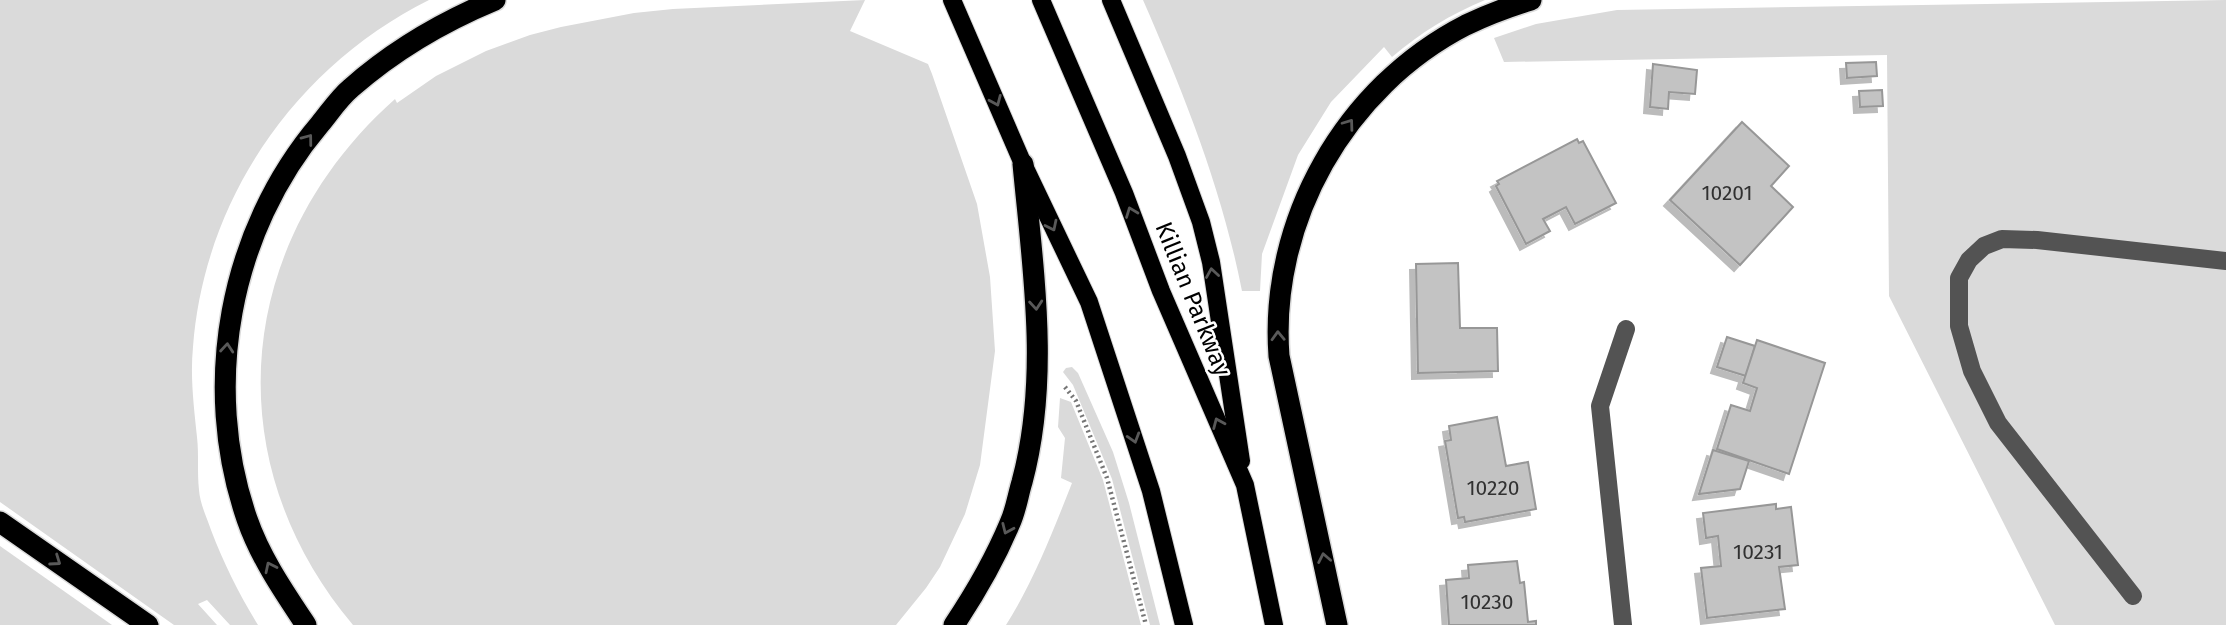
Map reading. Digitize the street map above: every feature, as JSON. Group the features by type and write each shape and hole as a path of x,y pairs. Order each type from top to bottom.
{"highway":[{"path":"306,625 276,578 247,520 230,454 223,389 230,320 246,255 270,195 307,139 349,89 404,46 459,15 495,0"},
{"path":"1337,625 1279,356 1277,330 1285,263 1292,235 1327,156 1364,104 1411,62 1444,38 1498,11 1531,0"},
{"path":"954,625 984,580 1012,520 1029,456 1038,382 1037,316 1023,164"},
{"path":"0,522 148,625"}],"main road":[{"path":"952,0 1023,164 1089,302 1151,491 1184,625"},
{"name":"Killian Parkway","path":"1041,0 1245,485 1274,625"},
{"path":"1111,0 1177,156 1201,222 1211,262 1245,485"}],"street":[{"path":"2133,596 1998,423 1972,371 1959,326 1959,278 1969,260 1984,246 2002,239 2037,240 2226,261"},
{"path":"1623,625 1601,405 1626,328"}],"path":[{"path":"1062,384 1076,401 1107,478 1146,625"}],"shaded area":[{"path":"0,0 429,0 381,28 338,61 299,100 265,143 237,190 216,240 201,292 192,370 200,495 221,555 258,625 230,625 207,600 198,604 217,625 174,625 0,502"},
{"path":"865,0 850,31 928,64 932,74 977,204 990,277 995,351 980,465 965,514 940,567 896,625 353,625 308,561 278,493 263,424 262,353 275,284 301,218 342,156 395,99 397,103 436,76 486,51 530,35 634,13"},
{"path":"1143,0 1485,0 1436,25 1392,57 1384,47 1331,102 1298,155 1262,254 1260,291 1242,291 1213,179"},
{"path":"2226,0 2226,625 2055,625 1889,296 1887,55 1504,62 1494,38 1536,24 1617,10"},
{"path":"1072,367 1078,373 1113,452 1160,625 1150,625 1112,479 1073,385 1063,372"},
{"path":"1060,398 1071,402 1103,480 1141,625 1006,625 1034,573 1072,483 1061,478 1065,438 1058,427"},
{"path":"0,546 112,625 0,625"}],"building":[{"path":"1876,62 1877,76 1847,78 1846,63"},
{"path":"1653,64 1697,70 1695,94 1669,92 1668,109 1650,107"},
{"path":"1882,90 1883,106 1860,107 1859,91"},
{"path":"1742,122 1789,166 1771,186 1793,207 1740,265 1670,200"},
{"path":"1577,139 1579,143 1583,141 1616,203 1575,224 1566,207 1543,219 1550,231 1526,244 1496,186 1499,184 1497,181"},
{"path":"1458,263 1460,328 1497,328 1498,371 1418,373 1416,264"},
{"path":"1727,337 1755,346 1746,376 1717,367"},
{"path":"1757,340 1825,363 1789,474 1717,449 1731,405 1750,411 1757,388 1743,383"},
{"path":"1497,417 1506,466 1528,462 1536,509 1465,522 1464,517 1458,518 1445,441 1451,440 1449,426"},
{"path":"1713,450 1749,461 1740,489 1699,494"},
{"path":"1776,504 1776,509 1791,507 1798,565 1779,567 1785,609 1707,618 1701,568 1721,566 1718,536 1706,538 1703,513"},
{"path":"1517,561 1520,583 1524,582 1528,622 1536,621 1536,625 1449,625 1446,580 1469,578 1468,565"}]}
